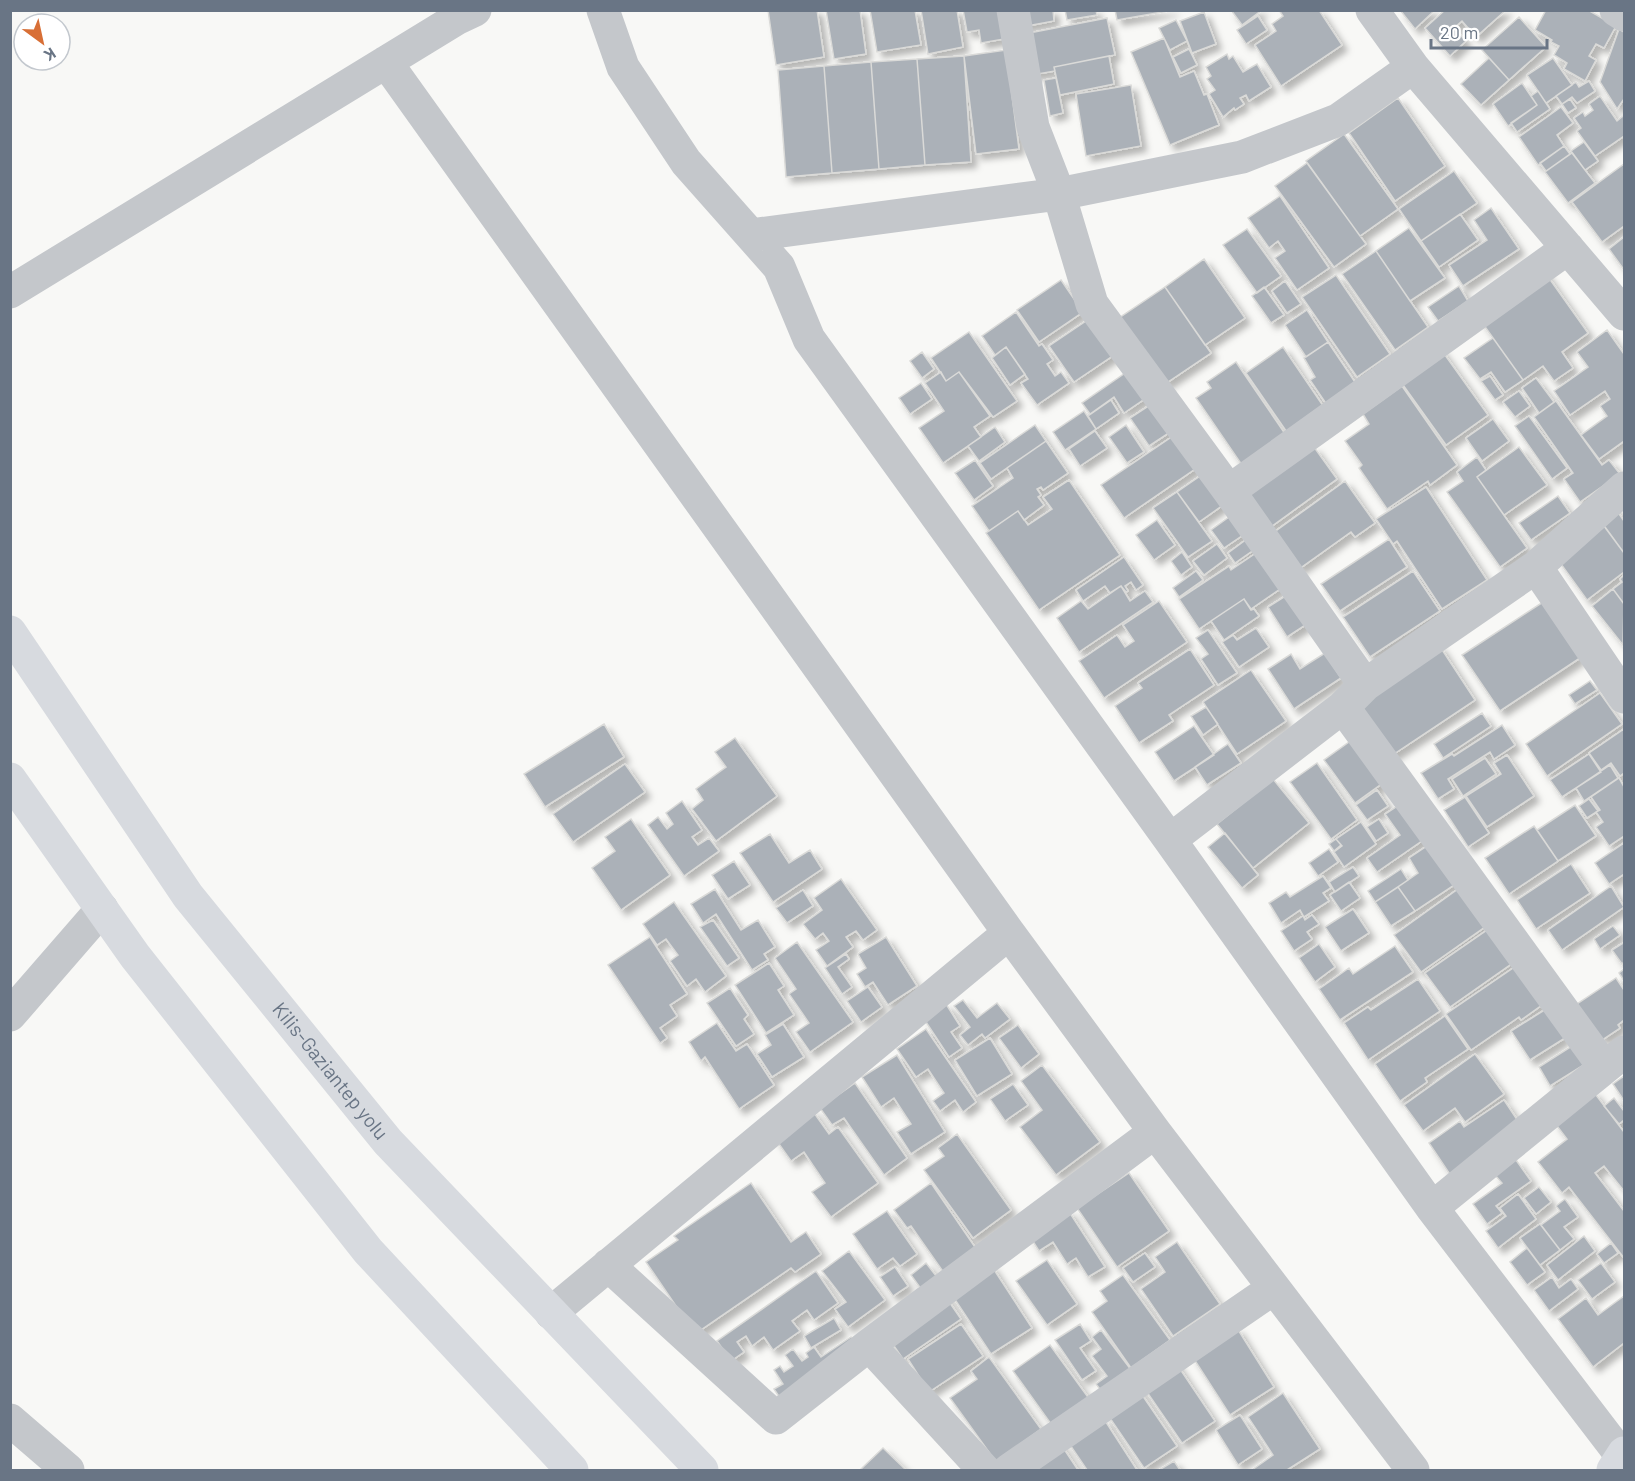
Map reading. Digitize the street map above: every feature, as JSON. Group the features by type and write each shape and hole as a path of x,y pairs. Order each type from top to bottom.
{"highway":[{"name":"Kilis-Gaziantep yolu","path":"10,632 188,896 388,1142 702,1470"},
{"path":"10,779 135,956 368,1251 572,1470"}],"street":[{"path":"10,292 458,18 475,10"},
{"path":"603,10 623,67 686,162 779,267 809,339 1432,1208 1621,1459"},
{"path":"1013,10 1033,127 1059,194 1092,304 1229,492 1354,696 1614,1059 1432,1208"},
{"path":"1372,10 1413,67 1624,314"},
{"path":"1616,10 1624,15"},
{"path":"386,62 1009,933 1155,1132 1413,1470"},
{"path":"752,235 1059,194 1242,157 1338,120 1413,67"},
{"path":"1229,492 1568,248"},
{"path":"1170,840 1354,696 1536,567 1624,488"},
{"path":"1536,567 1624,697"},
{"path":"10,1015 102,909"},
{"path":"551,1313 1009,933"},
{"path":"608,1265 776,1418 869,1345 1155,1132"},
{"path":"1009,1470 1274,1287"},
{"path":"869,1345 984,1470"},
{"path":"10,1420 68,1470"}],"building":[{"path":"768,10 817,10 824,57 776,65"},
{"path":"826,10 860,10 866,54 834,59"},
{"path":"870,10 915,10 921,45 877,52"},
{"path":"921,10 957,10 963,47 928,54"},
{"path":"963,10 1006,10 1010,38 981,43 979,30 967,32"},
{"path":"1013,10 1053,10 1054,21 1016,28"},
{"path":"1065,10 1096,10 1097,15 1067,20"},
{"path":"1115,10 1174,10 1117,20"},
{"path":"1231,10 1262,10 1242,25"},
{"path":"1279,10 1319,10 1342,45 1281,86 1255,45 1276,31 1272,24 1283,16"},
{"path":"1400,10 1435,10 1415,29"},
{"path":"1445,10 1506,10 1476,37 1462,21 1454,28 1466,41 1450,56 1425,28"},
{"path":"1546,10 1588,10 1616,26 1604,48 1596,44 1589,56 1596,60 1585,81 1564,69 1567,63 1554,55 1559,46 1535,30"},
{"path":"1204,12 1216,44 1192,53 1180,21"},
{"path":"1258,16 1267,30 1246,44 1237,30"},
{"path":"1519,17 1546,47 1509,80 1482,50"},
{"path":"1107,18 1115,55 1054,67 1055,71 1032,75 1024,34"},
{"path":"1176,20 1187,41 1170,50 1159,28"},
{"path":"1619,29 1624,32 1624,99 1617,109 1600,82"},
{"path":"1164,38 1180,77 1194,71 1204,95 1207,94 1219,125 1170,145 1131,52"},
{"path":"1189,49 1197,65 1181,73 1173,57"},
{"path":"1006,50 1019,149 976,154 964,56"},
{"path":"1227,54 1229,59 1233,56 1243,72 1257,64 1271,87 1249,101 1246,95 1240,98 1244,104 1235,110 1234,108 1223,117 1209,94 1215,90 1207,79 1211,76 1206,67"},
{"path":"964,56 971,162 925,165 917,59"},
{"path":"1109,56 1114,84 1060,95 1054,67"},
{"path":"1489,58 1509,80 1481,105 1461,84"},
{"path":"1553,58 1572,85 1546,103 1527,75"},
{"path":"917,59 925,165 879,169 871,62"},
{"path":"871,62 879,169 832,173 824,66"},
{"path":"824,66 832,173 786,177 778,70"},
{"path":"1056,78 1063,113 1050,116 1044,80"},
{"path":"1589,81 1595,91 1577,103 1572,97 1562,104 1556,96 1576,82 1579,87"},
{"path":"1522,83 1537,105 1508,126 1493,104"},
{"path":"1131,85 1141,146 1086,156 1076,94"},
{"path":"1538,91 1550,109 1517,132 1511,123 1537,105 1531,96"},
{"path":"1600,96 1617,121 1623,116 1624,136 1595,156 1577,131 1581,128 1574,118 1583,112 1585,116 1593,110 1589,104"},
{"path":"1398,98 1445,166 1395,201 1349,133"},
{"path":"1570,99 1576,108 1568,113 1562,104"},
{"path":"1561,107 1573,123 1557,135 1564,146 1538,165 1519,137"},
{"path":"1344,134 1398,209 1360,236 1306,161"},
{"path":"1584,142 1598,161 1585,170 1571,151"},
{"path":"1564,146 1570,154 1546,171 1540,163"},
{"path":"1572,153 1595,183 1568,203 1545,172"},
{"path":"1307,163 1366,244 1334,267 1275,186"},
{"path":"1624,164 1624,226 1602,242 1572,202"},
{"path":"1454,171 1477,203 1421,241 1399,209"},
{"path":"1280,196 1329,268 1297,290 1275,258 1285,251 1278,241 1269,248 1248,218"},
{"path":"1491,208 1519,249 1463,286 1449,265 1487,240 1474,220"},
{"path":"1460,214 1478,240 1439,267 1421,241"},
{"path":"1409,228 1445,278 1410,301 1376,251"},
{"path":"1247,229 1281,276 1257,293 1223,245"},
{"path":"1624,237 1624,270 1609,249"},
{"path":"1376,251 1428,327 1395,350 1342,274"},
{"path":"1204,259 1245,318 1205,345 1165,287"},
{"path":"1544,271 1588,333 1562,352 1573,368 1554,381 1543,366 1523,380 1478,317"},
{"path":"1336,275 1390,354 1357,377 1302,297"},
{"path":"1061,280 1083,312 1039,342 1017,310"},
{"path":"1285,281 1301,304 1287,313 1272,291"},
{"path":"1459,286 1468,301 1438,321 1428,307"},
{"path":"1165,287 1211,353 1165,384 1119,318"},
{"path":"1264,287 1284,315 1271,323 1252,296"},
{"path":"1307,310 1328,342 1306,357 1285,325"},
{"path":"1016,312 1039,346 1042,344 1053,360 1047,364 1055,376 1061,372 1069,383 1037,405 1021,383 1028,379 1006,347 995,355 982,336"},
{"path":"1092,317 1117,353 1074,382 1049,346"},
{"path":"1607,330 1624,354 1624,441 1599,459 1581,435 1607,416 1600,406 1610,399 1605,391 1570,415 1554,391 1588,367 1577,352"},
{"path":"969,332 1017,401 993,417 959,372 946,381 931,358"},
{"path":"1493,338 1523,380 1505,392 1491,372 1480,379 1464,358"},
{"path":"1328,342 1359,388 1329,408 1310,380 1315,377 1304,358"},
{"path":"1006,347 1025,374 1010,385 992,358"},
{"path":"1283,347 1330,416 1293,441 1246,373"},
{"path":"1440,348 1488,415 1446,445 1398,378"},
{"path":"922,352 934,369 922,378 910,361"},
{"path":"1236,362 1290,441 1246,471 1196,398 1211,388 1207,382"},
{"path":"1131,369 1149,396 1124,413 1114,397 1090,414 1082,403"},
{"path":"941,372 946,381 959,372 990,416 974,427 981,437 943,463 919,428 944,411 925,383"},
{"path":"1490,376 1503,395 1495,400 1481,381"},
{"path":"1536,378 1554,402 1539,413 1522,388"},
{"path":"921,383 932,399 910,414 899,398"},
{"path":"1402,386 1457,465 1430,485 1428,481 1387,509 1359,468 1362,465 1345,441 1369,424 1363,414"},
{"path":"1519,391 1530,406 1515,417 1503,402"},
{"path":"1111,400 1119,413 1096,429 1088,416"},
{"path":"1156,401 1175,429 1149,446 1130,418"},
{"path":"1556,401 1602,465 1609,460 1620,474 1580,502 1564,479 1573,473 1534,417"},
{"path":"1084,411 1096,429 1065,450 1053,432"},
{"path":"1529,416 1567,468 1552,479 1515,426"},
{"path":"1493,419 1509,441 1482,461 1466,438"},
{"path":"1035,425 1046,441 991,479 980,463"},
{"path":"1126,425 1144,452 1127,463 1109,437"},
{"path":"995,427 1005,442 979,461 968,446"},
{"path":"1095,431 1107,448 1080,466 1069,449"},
{"path":"1176,434 1198,467 1124,518 1101,485"},
{"path":"1046,441 1068,473 1043,490 1041,487 1037,489 1041,495 1038,497 1044,505 1024,520 1018,511 989,531 972,506 1013,478 1007,468"},
{"path":"1314,447 1337,479 1268,529 1245,496"},
{"path":"1519,447 1547,485 1504,515 1477,477"},
{"path":"1477,457 1486,470 1477,477 1527,548 1500,567 1447,492 1463,481 1457,472"},
{"path":"975,460 993,486 974,500 955,473"},
{"path":"1206,472 1226,503 1199,522 1177,492"},
{"path":"1069,480 1120,555 1039,610 986,533 1018,511 1028,525 1052,509 1043,497"},
{"path":"1345,481 1375,523 1355,537 1351,532 1299,569 1273,533"},
{"path":"1426,487 1487,580 1442,609 1397,541 1393,544 1376,519"},
{"path":"1177,492 1212,541 1188,557 1153,508"},
{"path":"1558,496 1570,513 1531,540 1519,523"},
{"path":"1613,505 1624,521 1624,553 1597,516"},
{"path":"1236,512 1249,531 1224,548 1211,530"},
{"path":"1157,520 1175,545 1154,560 1136,535"},
{"path":"1604,526 1624,553 1624,572 1587,600 1558,560"},
{"path":"1251,536 1258,547 1235,563 1228,553"},
{"path":"1389,539 1407,567 1340,611 1321,584"},
{"path":"1217,544 1227,558 1204,575 1193,561"},
{"path":"1259,551 1283,587 1251,609 1244,599 1199,629 1179,599 1229,566 1231,570"},
{"path":"1182,552 1192,567 1181,575 1171,561"},
{"path":"1124,557 1143,585 1136,590 1131,582 1125,586 1128,591 1126,592 1121,586 1110,593 1105,586 1083,601 1076,590"},
{"path":"1196,571 1203,580 1179,597 1173,588"},
{"path":"1413,571 1440,611 1370,657 1343,617"},
{"path":"1624,575 1624,604 1613,589 1622,582 1620,579"},
{"path":"1121,586 1130,601 1145,591 1153,602 1079,652 1057,618 1081,601 1088,609"},
{"path":"1613,589 1624,604 1623,645 1592,606"},
{"path":"1287,595 1307,624 1287,637 1268,607"},
{"path":"1244,599 1251,610 1254,609 1259,616 1224,640 1211,621"},
{"path":"1159,601 1187,642 1104,698 1079,661 1117,635 1125,647 1134,641 1123,625"},
{"path":"1543,602 1580,658 1500,711 1462,655"},
{"path":"1256,628 1269,647 1239,667 1222,642 1233,635 1237,640"},
{"path":"1208,630 1237,673 1218,685 1201,659 1208,654 1196,638"},
{"path":"1439,645 1475,700 1391,756 1355,701"},
{"path":"1190,649 1214,685 1169,715 1173,721 1139,743 1115,706 1142,688 1138,683"},
{"path":"1325,653 1341,678 1294,709 1268,669 1291,654 1300,669"},
{"path":"1251,670 1286,721 1237,754 1203,702"},
{"path":"1590,681 1597,690 1575,704 1569,695"},
{"path":"1600,693 1622,724 1547,776 1526,744"},
{"path":"1206,707 1218,724 1203,735 1191,716"},
{"path":"1482,713 1491,726 1443,758 1434,744"},
{"path":"604,724 624,757 545,807 524,774"},
{"path":"1502,725 1515,745 1494,759 1490,752 1448,779 1454,789 1438,799 1421,773 1452,754 1454,756"},
{"path":"1194,726 1214,755 1174,781 1155,752"},
{"path":"1624,729 1624,773 1620,776 1611,763 1601,770 1589,753"},
{"path":"1356,737 1387,780 1355,803 1324,760"},
{"path":"735,738 777,796 716,841 692,809 703,800 696,789 726,767 715,752"},
{"path":"1228,744 1241,763 1207,785 1195,767"},
{"path":"1589,754 1601,772 1562,797 1550,780"},
{"path":"1507,755 1534,796 1487,827 1466,796 1501,774 1494,763"},
{"path":"1485,758 1496,774 1463,796 1452,779"},
{"path":"1317,763 1357,820 1331,839 1290,782"},
{"path":"625,764 645,792 573,842 553,814"},
{"path":"1610,765 1618,778 1584,801 1576,788"},
{"path":"1619,778 1624,787 1624,836 1609,846 1596,827 1603,822 1596,812 1600,810 1591,797"},
{"path":"1273,779 1309,823 1253,868 1217,824"},
{"path":"1377,790 1388,806 1367,820 1356,805"},
{"path":"1465,797 1489,833 1468,847 1444,810"},
{"path":"1589,799 1598,811 1587,818 1579,806"},
{"path":"682,801 702,830 692,837 698,845 709,838 719,851 684,876 648,825 658,817 667,829 673,824 666,813"},
{"path":"1405,801 1429,836 1377,872 1367,858 1400,835 1385,814"},
{"path":"1575,805 1596,836 1558,861 1537,830"},
{"path":"631,819 670,875 621,910 592,868 615,851 605,837"},
{"path":"1379,819 1388,833 1376,841 1367,827"},
{"path":"1361,822 1376,844 1344,867 1334,852 1342,846 1336,839"},
{"path":"1534,826 1558,861 1509,894 1485,858"},
{"path":"1225,833 1258,875 1242,888 1208,847"},
{"path":"770,834 789,863 810,850 822,869 773,902 740,853"},
{"path":"1336,839 1341,845 1334,851 1329,844"},
{"path":"1433,842 1460,881 1415,911 1398,887 1418,873 1409,858"},
{"path":"1624,843 1624,874 1609,884 1595,863"},
{"path":"1329,849 1338,862 1318,876 1309,863"},
{"path":"734,861 750,885 728,899 712,875"},
{"path":"1571,864 1590,893 1536,929 1517,900"},
{"path":"1353,867 1359,876 1335,892 1329,882"},
{"path":"1401,869 1408,880 1375,902 1368,891"},
{"path":"1323,876 1331,888 1323,893 1329,901 1304,917 1300,910 1281,923 1269,903 1286,892 1290,897"},
{"path":"841,879 877,930 863,940 856,931 846,937 853,947 827,966 816,950 829,941 823,933 815,939 803,924 822,910 814,898"},
{"path":"1349,882 1360,898 1341,911 1330,895"},
{"path":"1465,884 1492,922 1421,972 1394,935"},
{"path":"1611,886 1624,907 1562,950 1548,930"},
{"path":"1398,887 1415,911 1391,926 1375,902"},
{"path":"715,889 741,930 758,920 775,947 764,954 768,960 752,970 716,914 703,923 691,904"},
{"path":"803,890 813,906 787,923 776,908"},
{"path":"674,902 726,976 705,992 696,979 687,986 670,961 678,955 666,939 657,945 643,924"},
{"path":"1353,909 1369,933 1341,951 1325,927"},
{"path":"1312,915 1319,924 1307,932 1312,939 1294,951 1281,931 1303,916 1305,920"},
{"path":"713,920 739,958 727,966 700,927"},
{"path":"1493,926 1517,960 1450,1007 1425,973"},
{"path":"1613,926 1620,935 1600,949 1594,939"},
{"path":"650,937 687,994 670,1005 677,1016 660,1028 667,1038 660,1043 608,965"},
{"path":"886,937 917,986 888,1005 873,982 865,987 857,974 866,968 858,954"},
{"path":"797,942 853,1022 810,1052 796,1032 809,1023 789,994 796,989 775,958"},
{"path":"1623,943 1624,962 1622,964 1612,950"},
{"path":"1319,944 1335,967 1315,982 1299,958"},
{"path":"1395,946 1413,972 1340,1020 1319,989 1349,968 1353,974"},
{"path":"846,954 849,959 838,967 852,987 842,994 825,968"},
{"path":"769,963 784,986 778,990 794,1015 766,1033 735,985"},
{"path":"1519,964 1542,1005 1521,1020 1519,1017 1471,1050 1446,1014"},
{"path":"1624,969 1624,981 1619,973"},
{"path":"1616,978 1624,990 1624,1020 1618,1025 1620,1028 1602,1040 1577,1004"},
{"path":"1418,979 1440,1011 1368,1060 1344,1023 1368,1007 1371,1010"},
{"path":"868,987 882,1007 861,1022 847,1001"},
{"path":"730,988 748,1015 744,1019 754,1034 736,1046 707,1003"},
{"path":"963,1000 977,1018 997,1003 1010,1019 985,1038 982,1034 968,1045 960,1035 970,1027 954,1006"},
{"path":"946,1004 960,1026 951,1032 962,1048 949,1057 924,1019"},
{"path":"1546,1009 1565,1038 1530,1060 1511,1031"},
{"path":"1445,1016 1468,1049 1425,1078 1427,1082 1400,1101 1375,1064"},
{"path":"717,1023 736,1051 747,1044 774,1085 739,1109 705,1057 701,1061 689,1042"},
{"path":"783,1024 804,1057 772,1077 757,1054 771,1045 765,1035"},
{"path":"1018,1025 1039,1054 1021,1068 999,1038"},
{"path":"926,1029 976,1102 963,1112 955,1100 940,1111 933,1101 944,1093 928,1069 916,1077 897,1049"},
{"path":"990,1038 1012,1074 977,1096 955,1060"},
{"path":"1575,1044 1587,1063 1550,1086 1539,1067"},
{"path":"1475,1054 1504,1094 1465,1122 1455,1108 1423,1131 1404,1105"},
{"path":"897,1055 945,1132 911,1154 897,1132 911,1124 894,1098 881,1107 862,1077"},
{"path":"1042,1065 1100,1142 1056,1175 1020,1127 1042,1110 1021,1081"},
{"path":"1624,1076 1624,1101 1613,1084"},
{"path":"855,1083 907,1158 884,1175 844,1118 832,1125 820,1108"},
{"path":"1013,1084 1028,1105 1005,1121 990,1099"},
{"path":"1593,1091 1624,1132 1624,1191 1604,1166 1595,1173 1624,1211 1624,1258 1569,1187 1562,1193 1538,1162 1567,1139 1554,1122"},
{"path":"1614,1098 1624,1111 1624,1120 1619,1124 1604,1106"},
{"path":"1504,1100 1522,1127 1451,1176 1429,1143 1460,1121 1464,1127"},
{"path":"812,1110 829,1134 838,1127 878,1183 831,1217 812,1192 825,1183 804,1152 791,1161 774,1137"},
{"path":"957,1134 1011,1210 973,1238 924,1170 944,1156 938,1148"},
{"path":"1516,1160 1531,1181 1496,1206 1502,1213 1487,1224 1473,1204 1502,1183 1495,1175"},
{"path":"1129,1173 1169,1231 1117,1267 1077,1208"},
{"path":"751,1183 791,1242 806,1232 821,1254 795,1272 791,1268 695,1334 646,1262 678,1240 674,1236"},
{"path":"931,1183 977,1250 944,1273 911,1226 907,1228 894,1210"},
{"path":"1539,1187 1551,1202 1536,1214 1524,1198"},
{"path":"1518,1194 1536,1219 1498,1248 1486,1231 1506,1216 1500,1208"},
{"path":"1565,1199 1578,1217 1564,1227 1574,1239 1560,1250 1541,1225 1560,1211 1556,1206"},
{"path":"1068,1210 1105,1267 1088,1277 1076,1258 1067,1264 1053,1242 1039,1251 1029,1235"},
{"path":"887,1211 917,1254 900,1266 893,1258 877,1269 853,1234"},
{"path":"1540,1224 1560,1250 1540,1265 1520,1238"},
{"path":"1584,1236 1595,1251 1558,1280 1547,1265"},
{"path":"1177,1242 1220,1304 1173,1336 1141,1289 1165,1272 1155,1257"},
{"path":"1611,1243 1618,1253 1604,1263 1597,1254"},
{"path":"1527,1248 1545,1272 1527,1285 1510,1262"},
{"path":"849,1251 885,1300 848,1327 835,1309 846,1302 822,1271"},
{"path":"1145,1253 1155,1267 1133,1282 1123,1268"},
{"path":"1047,1260 1077,1304 1047,1325 1016,1281"},
{"path":"926,1263 937,1277 921,1289 911,1275"},
{"path":"1601,1263 1615,1282 1592,1299 1578,1280"},
{"path":"991,1265 1032,1328 991,1354 950,1292"},
{"path":"895,1267 908,1286 893,1296 880,1277"},
{"path":"816,1271 838,1303 814,1320 807,1310 792,1321 800,1331 773,1350 764,1337 752,1346 746,1336 737,1342 744,1352 731,1361 717,1341"},
{"path":"1123,1275 1170,1340 1131,1368 1092,1312 1107,1301 1100,1291"},
{"path":"1552,1277 1559,1288 1571,1279 1578,1289 1549,1311 1534,1290"},
{"path":"943,1293 961,1319 903,1359 885,1333"},
{"path":"1624,1296 1624,1343 1593,1367 1558,1319 1586,1298 1598,1315"},
{"path":"834,1318 841,1330 811,1348 804,1336"},
{"path":"961,1324 983,1356 929,1392 908,1359"},
{"path":"1080,1324 1091,1341 1080,1348 1096,1371 1082,1380 1055,1340"},
{"path":"1237,1328 1274,1387 1230,1415 1192,1356"},
{"path":"1101,1330 1138,1379 1108,1400 1096,1384 1107,1376 1092,1356 1101,1349 1092,1337"},
{"path":"851,1337 860,1349 784,1404 774,1389 783,1384 774,1370 780,1366 784,1372 793,1366 785,1355 793,1349 802,1361 808,1357 806,1353 814,1347 821,1357"},
{"path":"1050,1345 1093,1404 1056,1431 1013,1371"},
{"path":"989,1357 1041,1429 996,1462 950,1398 977,1379 971,1371"},
{"path":"1174,1360 1215,1421 1182,1443 1140,1382"},
{"path":"1136,1386 1177,1446 1144,1468 1103,1408"},
{"path":"1283,1393 1320,1449 1287,1470 1252,1470 1273,1455 1248,1417"},
{"path":"1240,1415 1262,1449 1238,1465 1216,1430"},
{"path":"1104,1419 1137,1470 1087,1470 1068,1442"},
{"path":"1058,1440 1078,1470 1020,1470"},
{"path":"883,1448 906,1470 860,1470"},
{"path":"1174,1461 1180,1470 1159,1470"}]}
